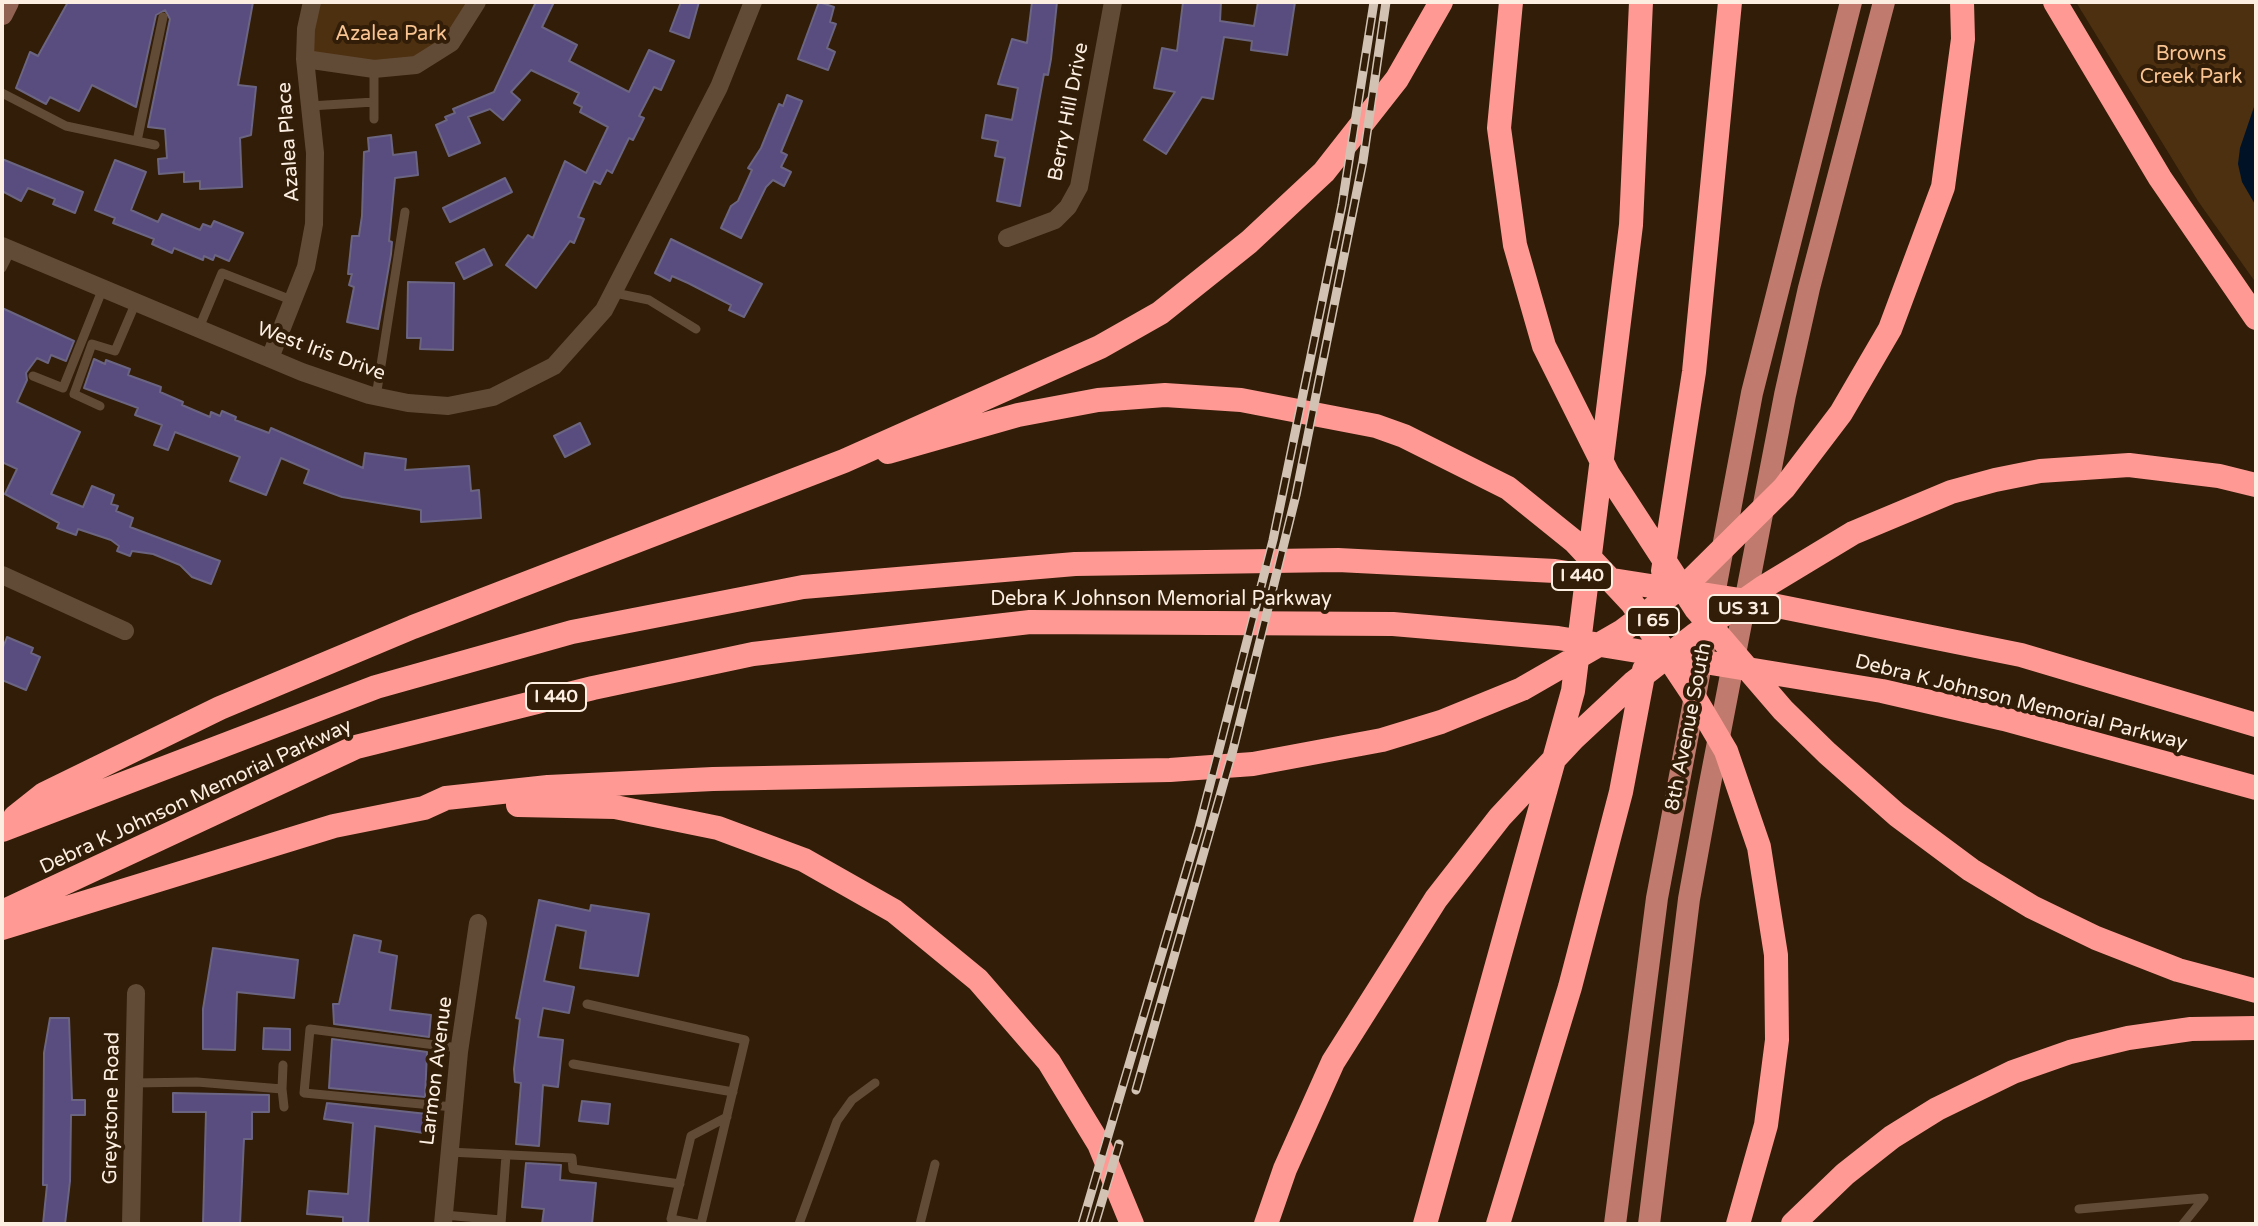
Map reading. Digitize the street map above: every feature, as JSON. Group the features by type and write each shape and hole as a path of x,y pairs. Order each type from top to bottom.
{"highway":[{"path":"2,829 44,794 233,702 413,627 844,461 1100,347 1160,313 1249,242 1324,172 1397,79 1441,2"},
{"path":"1511,2 1499,128 1515,245 1544,346 1595,450 1655,550 1720,639 1783,710 1874,795 1992,884 2109,944 2178,970 2256,991"},
{"path":"1425,1224 1573,691 1631,225 1641,2"},
{"name":"I 65","path":"1498,1224 1570,987 1621,792 1667,550 1694,372 1730,2"},
{"path":"2,928 334,826 424,808 446,798 593,784 1117,771 1253,764 1351,748 1441,722 1547,677 1648,614 1693,578 1752,523 1828,432 1890,329 1943,187 1963,39 1962,2"},
{"path":"2055,2 2160,178 2256,318"},
{"path":"844,461 908,448 1018,415 1098,400 1188,395 1241,400 1376,426 1404,436 1508,488 1575,542 1632,603 1690,690 1726,751 1752,821 1773,928 1778,1010 1766,1125 1738,1224"},
{"path":"1266,1224 1285,1169 1333,1062 1418,924 1500,817 1604,709 1729,611 1853,533 1951,492 2040,471 2129,465 2219,476 2256,485"},
{"name":"Debra K Johnson Memorial Parkway","path":"2,829 376,687 614,622 737,598 867,579 1137,561 1338,560 1555,571 1772,605 2021,655 2256,725"},
{"name":"Debra K Johnson Memorial Parkway","path":"2,912 371,743 593,688 753,654 986,625 1147,622 1393,624 1558,638 1769,670 2004,719 2256,788"},
{"path":"424,808 448,811 546,804 615,807 696,822 784,851 861,890 927,936 986,988 1049,1062 1099,1144 1132,1224"},
{"path":"1793,1224 1845,1174 1892,1137 1937,1109 2013,1072 2070,1052 2128,1038 2191,1029 2256,1028"}],"main road":[{"path":"2,14 8,2"},
{"name":"8th Avenue South","path":"1615,1224 1657,898 1752,393 1851,2"},
{"name":"8th Avenue South","path":"1649,1224 1687,915 1708,794 1788,379 1884,2"}],"street":[{"name":"Azalea Place","path":"270,358 294,301 308,256 316,205 305,59 306,29 312,2"},
{"name":"Azalea Place","path":"305,59 374,69 408,68 434,56 451,43 477,2"},
{"name":"West Iris Drive","path":"6,248 270,358 376,397 448,406 508,392 564,357 593,326 615,293 719,87 753,2"},
{"name":"Berry Hill Drive","path":"1007,238 1055,220 1068,207 1079,187 1113,2"},
{"path":"2,575 125,631"},
{"name":"Larmon Avenue","path":"443,1220 459,1048 478,923"},
{"name":"Greystone Road","path":"131,1224 136,993"}],"lane":[{"path":"137,141 163,17"},
{"path":"374,69 374,119"},
{"path":"2,93 66,126 155,145"},
{"path":"310,106 374,102"},
{"path":"376,397 405,212"},
{"path":"2,268 6,248"},
{"path":"199,328 222,273 294,301"},
{"path":"33,376 63,388 103,288"},
{"path":"615,293 649,300 696,329"},
{"path":"100,406 74,394 92,344 115,351 136,302"},
{"path":"587,1004 745,1040 727,1117 698,1224 671,1219 691,1136 727,1117"},
{"path":"453,1107 304,1093 310,1029 459,1048"},
{"path":"573,1064 733,1092"},
{"path":"283,1065 284,1107"},
{"path":"134,1083 197,1082 282,1089"},
{"path":"799,1224 837,1121 852,1100 875,1083"},
{"path":"449,1152 572,1158 573,1169 680,1184"},
{"path":"443,1220 501,1222 506,1155"},
{"path":"920,1224 935,1164"},
{"path":"2079,1209 2204,1198 2183,1224"}],"green space":[{"name":"Azalea Park","path":"312,2 477,2 426,61 305,59"},
{"name":"Browns Creek Park","path":"2076,2 2256,2 2256,283 2198,201"}],"water":[{"path":"2256,101 2256,206 2242,182 2238,164 2240,148"}],"building":[{"path":"68,2 253,2 238,85 256,87 251,135 240,138 242,187 200,189 200,181 184,182 184,172 159,174 158,159 167,158 165,129 148,127 170,19 165,10 156,15 136,107 92,85 79,111 50,97 46,104 16,88 30,52 38,56"},
{"path":"536,2 554,2 542,27 577,45 569,61 629,92 649,50 674,61 661,90 654,87 639,116 644,118 633,140 629,138 612,173 607,170 600,184 594,181 578,217 584,219 574,243 570,241 536,288 506,265 528,235 533,238 565,161 586,173 608,127 580,112 582,107 574,103 579,93 531,70 511,92 520,100 503,120 490,109 468,117 480,143 449,156 436,125 455,113 453,109 494,92"},
{"path":"681,2 699,2 689,38 670,31"},
{"path":"819,2 834,7 830,22 836,24 827,48 835,52 828,70 798,59"},
{"path":"1032,2 1057,2 1051,59 1048,75 1044,74 1020,206 997,201 1005,158 995,156 998,141 982,138 986,115 1012,120 1018,88 998,84 1012,39 1027,43"},
{"path":"1183,2 1221,2 1220,21 1254,26 1258,2 1295,2 1287,55 1251,50 1252,41 1224,37 1213,99 1202,97 1166,154 1144,140 1175,92 1154,88 1162,48 1177,51"},
{"path":"787,95 802,101 781,152 787,155 781,167 791,172 784,186 773,180 766,187 741,238 721,228 731,206 738,201 752,170 748,168 761,148 779,104 783,106"},
{"path":"391,135 393,155 416,152 418,175 395,178 389,241 392,242 391,254 378,329 347,322 354,287 349,285 352,274 348,274 352,236 359,236 362,216 364,152 369,151 368,138"},
{"path":"2,159 83,192 75,213 53,204 55,199 28,188 21,201 2,191"},
{"path":"115,160 146,172 131,210 158,222 162,214 200,230 203,224 211,227 214,221 243,233 229,261 215,255 213,260 204,256 203,260 174,248 172,253 152,244 154,239 113,223 115,218 95,210"},
{"path":"505,178 512,192 450,222 443,208"},
{"path":"671,239 762,284 744,317 729,310 731,305 688,283 672,276 670,281 655,273"},
{"path":"484,249 492,265 464,279 456,263"},
{"path":"408,282 454,283 453,350 420,349 421,338 407,338"},
{"path":"2,308 74,341 66,361 51,355 48,363 37,358 26,373 27,380 17,402 80,432 51,494 83,507 92,486 114,495 111,504 118,506 116,511 133,518 130,527 220,561 211,584 192,577 180,565 153,554 132,551 130,556 117,551 119,546 111,540 78,529 76,535 57,528 59,523 5,494 17,469 2,462"},
{"path":"94,359 130,369 128,375 161,387 160,392 210,417 211,412 220,416 222,411 236,417 235,420 269,433 271,428 363,468 365,453 406,459 405,470 469,466 471,491 479,490 481,518 421,522 421,510 342,497 304,483 309,470 281,458 266,495 230,481 240,457 175,432 168,450 154,445 162,425 135,415 138,408 84,388"},
{"path":"580,423 590,444 565,457 554,436"},
{"path":"7,637 33,648 31,653 40,657 26,690 2,680 2,650"},
{"path":"539,900 590,911 591,905 649,914 638,976 580,968 586,931 556,925 544,981 574,987 569,1013 543,1008 538,1037 563,1040 558,1087 543,1085 539,1146 516,1144 521,1083 515,1082 514,1069 520,1019 516,1018"},
{"path":"354,935 381,941 379,952 397,956 390,1010 431,1015 429,1037 334,1024 333,1004 339,1004"},
{"path":"213,948 298,960 294,998 237,992 235,1050 203,1049 203,1009"},
{"path":"50,1018 69,1018 72,1100 85,1100 85,1115 71,1115 70,1181 65,1224 43,1224 47,1185 43,1185 44,1053"},
{"path":"264,1028 290,1029 290,1050 263,1049"},
{"path":"332,1039 427,1052 425,1097 329,1088"},
{"path":"173,1093 269,1095 269,1112 252,1112 252,1139 244,1139 240,1224 203,1224 206,1112 173,1112"},
{"path":"582,1101 610,1104 608,1124 579,1121"},
{"path":"327,1103 427,1114 424,1133 375,1126 368,1224 343,1224 343,1217 307,1214 309,1191 348,1194 353,1123 324,1119"},
{"path":"526,1163 561,1165 560,1180 596,1183 592,1224 542,1224 544,1209 522,1207"}],"railway":[{"path":"1082,1224 1198,831 1273,540 1342,205 1374,2"},
{"path":"1136,1090 1233,750 1296,495 1363,161 1386,2"},
{"path":"1095,1224 1119,1144"}]}
